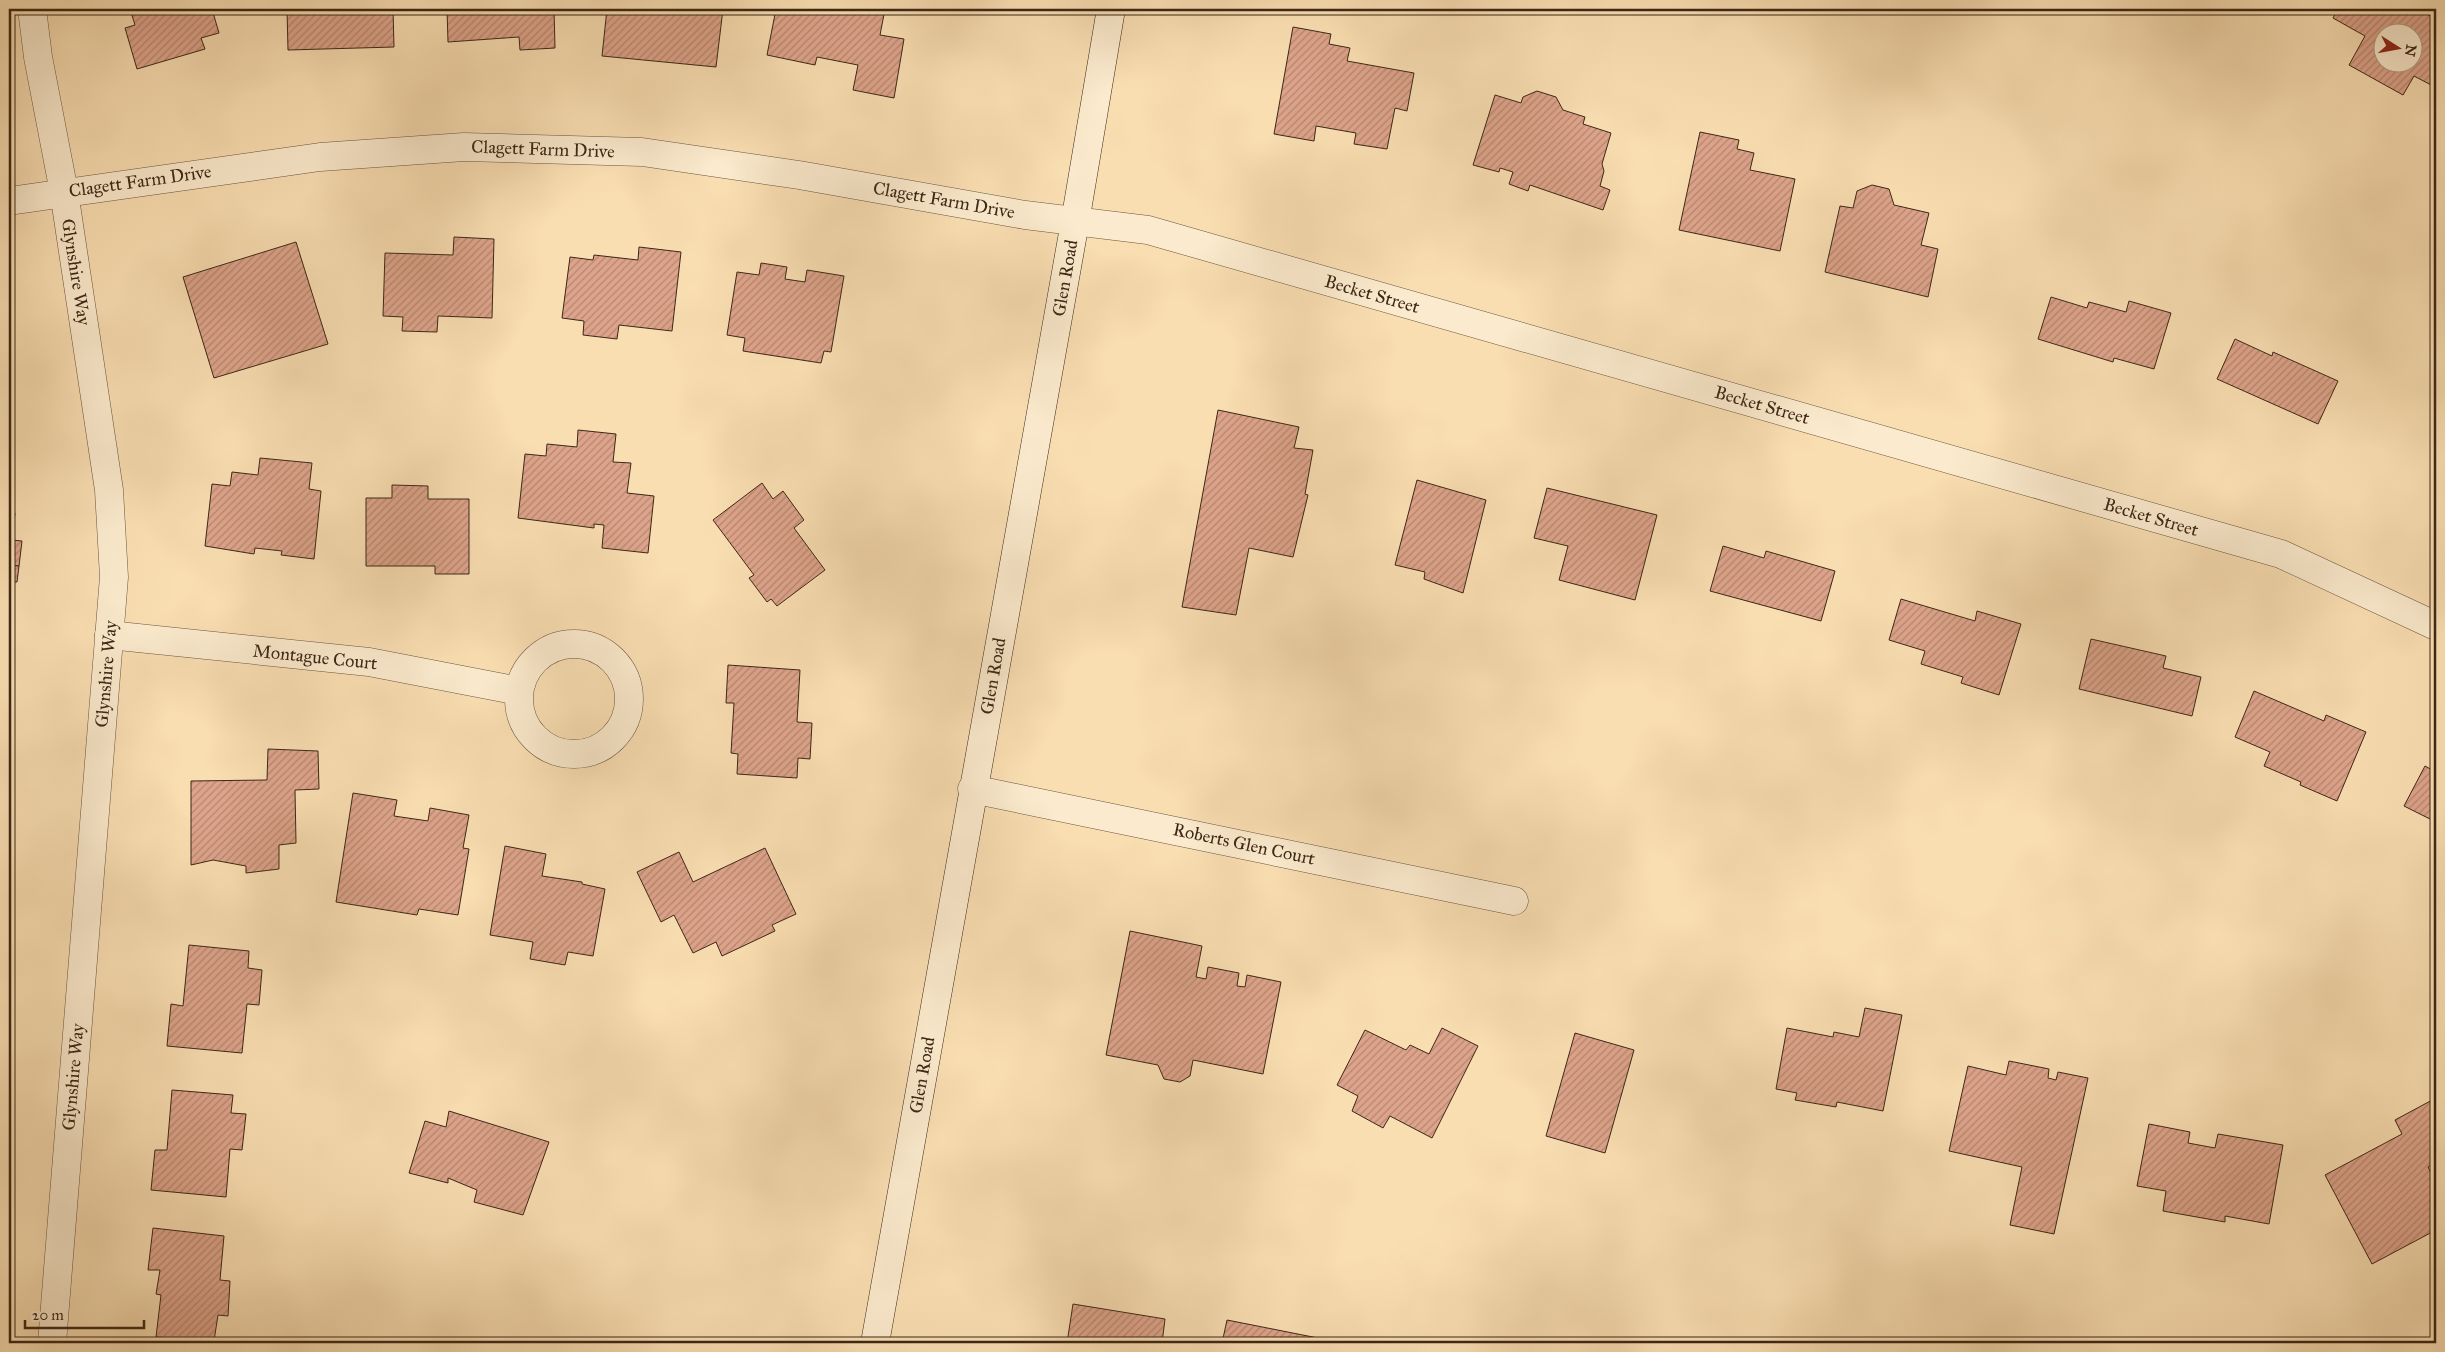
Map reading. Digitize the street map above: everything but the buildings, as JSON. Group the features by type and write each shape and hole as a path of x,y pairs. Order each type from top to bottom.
{"street":[{"name":"Glynshire Way","path":"32,9 38,56 64,192 109,490 114,578 52,1343"},
{"name":"Glen Road","path":"875,1343 972,789 1075,222 1111,9"},
{"name":"Clagett Farm Drive","path":"9,201 320,156 474,147 642,152 799,175 1075,222"},
{"name":"Becket Street","path":"1075,222 1148,230 2281,554 2436,626"},
{"name":"Montague Court","path":"109,636 369,662 519,691"},
{"path":"570,644 595,647 615,661 628,683 630,708 620,731 602,748 578,756 553,752 533,737 520,716 519,691 528,668 546,650 570,644"},
{"name":"Roberts Glen Court","path":"972,789 1514,901"}]}
